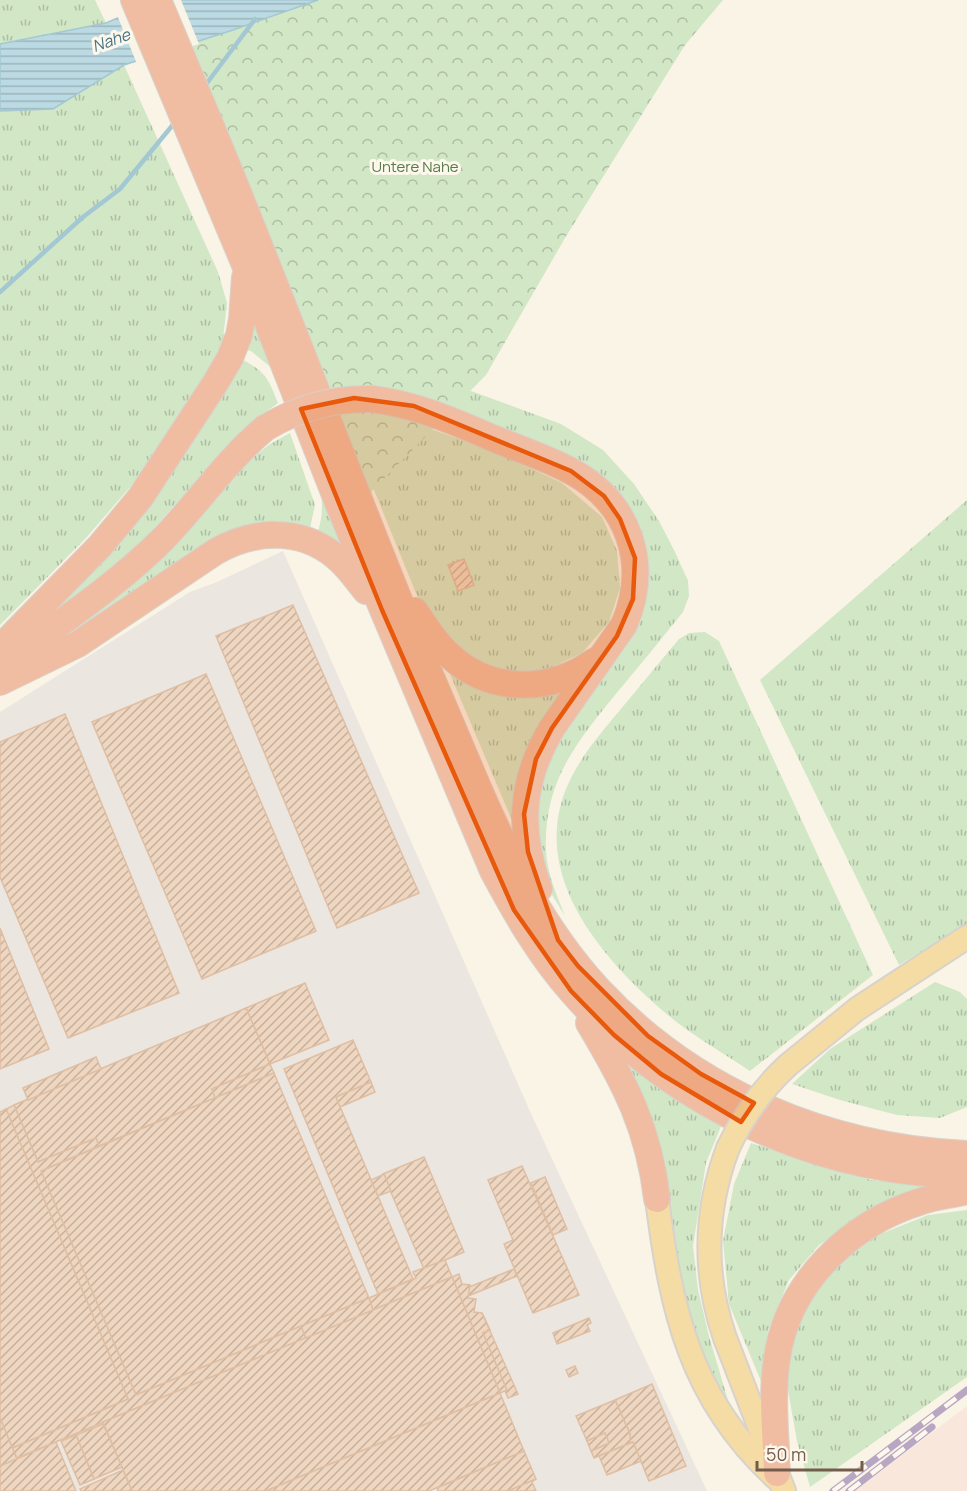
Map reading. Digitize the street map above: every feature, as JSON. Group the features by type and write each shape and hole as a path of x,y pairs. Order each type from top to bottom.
{"highway":[{"path":"134,0 231,204 509,859 537,909 558,940 600,991 648,1036 729,1091 789,1118 849,1138 910,1150 967,1154"},
{"path":"158,0 231,204 245,265 382,610 493,871 530,935 571,991 620,1077 638,1115 651,1158 657,1199"},
{"path":"0,648 120,524 140,498 216,382 230,358 239,335 244,309 245,265"},
{"path":"0,667 137,563 185,516 236,455 265,428 291,413 319,404 354,398 414,406 549,461 583,478 604,496 627,531 635,558 636,585 627,618 617,636 552,728 539,751 530,776 525,814 528,852 532,871 558,940"},
{"path":"0,682 78,644 215,552 252,536 266,534 290,536 324,548 344,564 382,610"},
{"path":"388,574 447,654 469,670 494,681 524,686 547,683 570,676 596,660 617,636"},
{"path":"571,991 614,1035 661,1074 740,1121 797,1145 859,1162 921,1173 967,1175"},
{"path":"780,1482 775,1392 777,1358 784,1328 799,1294 828,1258 864,1228 922,1201 967,1191"}],"main road":[{"path":"780,1482 718,1319 710,1278 708,1239 710,1211 728,1148 750,1108 788,1065 857,1009 967,937"},
{"path":"821,1038 967,951"},
{"path":"657,1199 664,1256 673,1300 698,1372 722,1416 743,1445 780,1482"}],"highlighted area":[{"path":"354,398 414,406 571,471 604,496 620,519 635,558 633,599 617,636 552,728 536,759 524,814 528,852 558,940 578,966 648,1036 701,1074 754,1103 741,1122 661,1074 614,1035 571,991 514,910 382,610 301,409"}],"shaded area":[{"path":"283,551 533,1118 707,1491 0,1491 0,712 190,592"},
{"path":"967,1406 967,1491 855,1491"}],"green space":[{"path":"0,0 95,0 106,23 0,44"},
{"name":"Untere Nahe","path":"166,0 723,0 685,45 565,238 486,375 367,496"},
{"path":"124,65 218,272 227,303 222,348 137,479 86,538 0,625 0,111 53,109"},
{"path":"248,298 274,370 251,351 242,349"},
{"path":"239,358 260,371 278,403 243,429 130,555 12,643"},
{"path":"348,377 444,381 561,424 603,450 634,484 659,521 688,581 689,596 683,612 590,726 577,744 557,782 550,803 546,851 550,876 565,916 546,885 535,850 540,768 585,694 614,662 636,624 609,487"},
{"path":"344,416 419,425 494,451 562,483 602,517 617,551 620,588 609,622 582,653 548,669 514,675 480,666 450,646 420,603"},
{"path":"290,433 315,505 309,533 291,529 127,604 7,671 246,463 270,444"},
{"path":"321,492 354,566 317,535 322,514"},
{"path":"967,500 967,924 899,965 760,680"},
{"path":"705,632 719,641 873,975 750,1071 674,1020 648,998 599,945 579,915 565,883 557,850 558,815 570,780 587,752 679,639 689,633"},
{"path":"444,660 464,676 581,679 517,832"},
{"path":"935,982 960,992 967,999 967,1107 940,1118 897,1115 792,1084 830,1049"},
{"path":"614,1050 651,1082 685,1105 722,1124 706,1163 693,1246 698,1290 732,1414 705,1365 682,1306"},
{"path":"751,1143 871,1180 948,1186 858,1219 819,1245 789,1280 768,1331 763,1386 729,1304 723,1241 734,1184"},
{"path":"967,1210 967,1377 810,1487 797,1441 787,1385 787,1349 808,1295 837,1262 873,1237 928,1215"}],"water":[{"name":"Nahe","path":"159,0 318,0 124,65 53,109 0,111 0,44 106,23"}],"pier":[{"path":"152,0 181,0 199,44 137,64 117,15"}],"building":[{"path":"464,559 474,585 458,591 448,565"},
{"path":"293,605 419,893 337,928 216,636"},
{"path":"206,674 316,931 202,979 92,722"},
{"path":"65,714 179,993 68,1038 0,877 0,742"},
{"path":"0,928 49,1049 0,1069"},
{"path":"305,983 329,1040 270,1064 246,1008"},
{"path":"246,1008 270,1064 212,1089 215,1098 99,1146 96,1138 38,1162 14,1105"},
{"path":"353,1040 371,1082 336,1097 413,1279 378,1294 284,1069"},
{"path":"96,1057 101,1069 28,1100 23,1088"},
{"path":"270,1064 274,1073 215,1098 212,1089"},
{"path":"274,1073 369,1298 136,1395 41,1171"},
{"path":"371,1082 375,1092 340,1107 336,1097"},
{"path":"14,1105 38,1162 96,1138 99,1146 41,1171 136,1395 301,1326 306,1338 17,1458 12,1448 128,1399 6,1109"},
{"path":"6,1109 128,1399 12,1448 0,1418 0,1112"},
{"path":"424,1157 464,1252 424,1269 383,1174"},
{"path":"522,1166 579,1295 533,1313 504,1244 513,1240 488,1180"},
{"path":"384,1174 391,1191 378,1196 371,1180"},
{"path":"545,1177 567,1229 553,1235 531,1183"},
{"path":"445,1260 452,1277 373,1310 369,1298 416,1278 413,1272"},
{"path":"514,1269 517,1276 468,1296 469,1287"},
{"path":"459,1274 462,1284 470,1285 468,1298 476,1299 474,1312 482,1313 490,1330 483,1333 507,1390 500,1393 452,1277"},
{"path":"452,1277 500,1393 266,1491 132,1491 103,1422"},
{"path":"369,1298 373,1310 306,1338 301,1326"},
{"path":"589,1318 591,1323 587,1325 590,1331 557,1344 553,1333"},
{"path":"490,1330 518,1394 508,1398 505,1391 507,1390 483,1333"},
{"path":"575,1366 578,1373 569,1377 566,1370"},
{"path":"652,1384 686,1466 649,1481 633,1442 630,1443 630,1434 615,1400"},
{"path":"500,1393 524,1451 429,1491 266,1491"},
{"path":"615,1400 630,1434 630,1443 594,1458 591,1451 609,1443 605,1433 587,1441 576,1416"},
{"path":"0,1418 17,1459 0,1466"},
{"path":"103,1424 122,1467 94,1479 76,1435"},
{"path":"605,1433 609,1443 591,1451 587,1441"},
{"path":"76,1435 94,1479 80,1485 61,1441"},
{"path":"56,1442 76,1491 0,1491 0,1466"},
{"path":"633,1442 641,1461 607,1475 599,1456"},
{"path":"524,1451 536,1479 508,1491 438,1491 437,1488"},
{"path":"123,1470 132,1491 81,1491 80,1489"},
{"path":"536,1479 532,1482 536,1491 508,1491"}],"waterway":[{"path":"204,87 255,19"},
{"path":"0,292 83,217 120,189 176,121"}],"railway":[{"path":"833,1491 967,1390"},
{"path":"849,1491 932,1427"}]}
